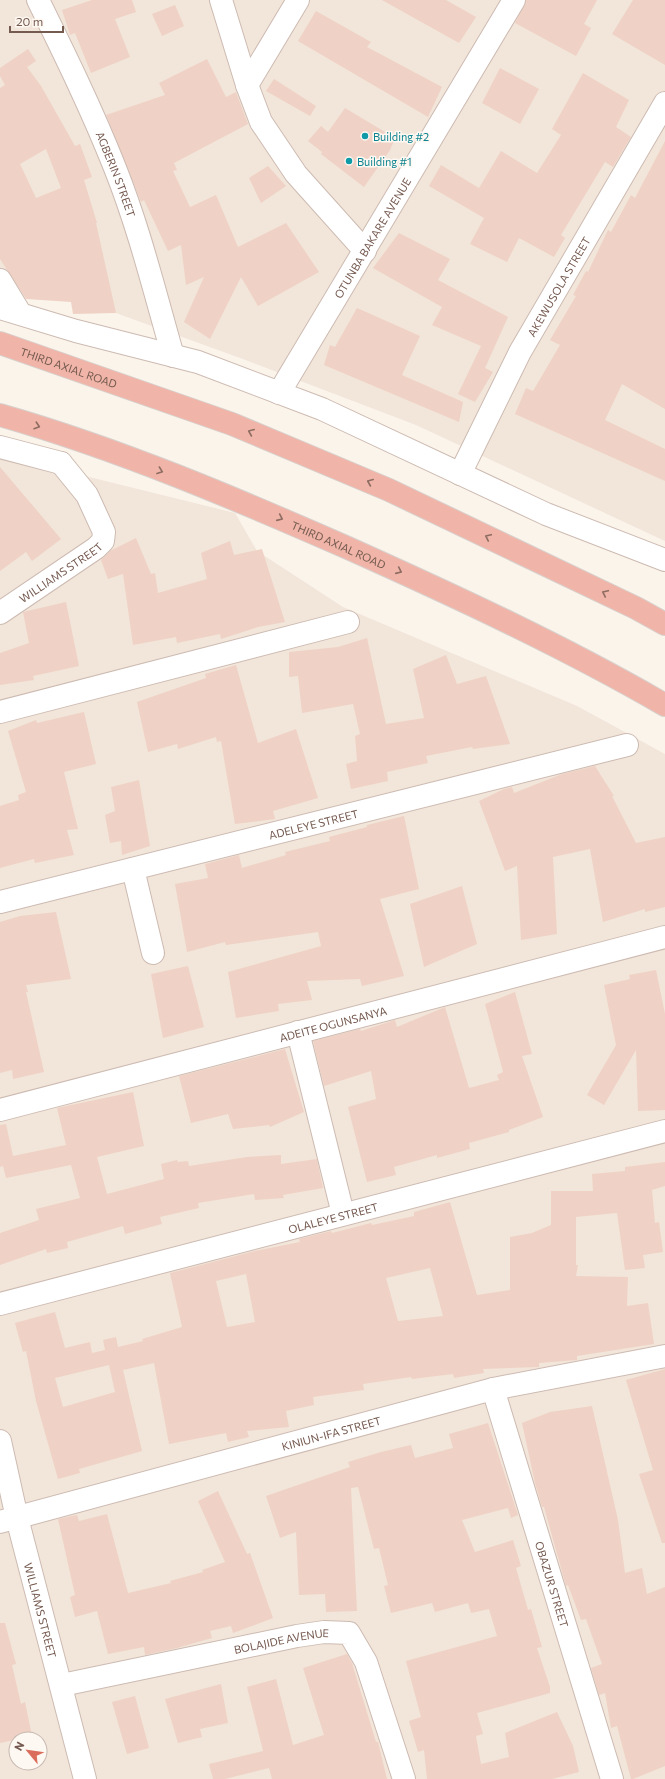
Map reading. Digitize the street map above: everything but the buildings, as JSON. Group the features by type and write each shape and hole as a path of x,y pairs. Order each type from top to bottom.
{"highway":[{"name":"THIRD AXIAL ROAD","path":"0,343 232,424 389,490 636,608 665,624"},
{"name":"THIRD AXIAL ROAD","path":"0,415 68,436 243,502 411,576 606,671 665,705"},
{"path":"636,608 665,615"}],"street":[{"name":"AGBERIN STREET","path":"38,0 82,89 116,169 147,262 173,356"},
{"path":"221,0 247,85 261,122 296,174 365,251"},
{"path":"247,85 298,0"},
{"name":"OTUNBA BAKARE AVENUE","path":"279,393 514,0"},
{"name":"AKEWUSOLA STREET","path":"460,474 520,352 665,103"},
{"path":"0,280 10,310 76,331 198,362 322,409 546,514 663,553"},
{"path":"0,447 61,463 68,436"},
{"name":"WILLIAMS STREET","path":"0,613 96,548 103,541 104,532 88,495 61,463"},
{"path":"0,712 348,622"},
{"name":"ADELEYE STREET","path":"0,902 627,745"},
{"path":"133,869 153,953"},
{"name":"ADEITE OGUNSANYA","path":"0,1110 665,937"},
{"path":"298,1032 343,1214"},
{"name":"OLALEYE STREET","path":"0,1304 665,1131"},
{"name":"KINIUN-IFA STREET","path":"8,1520 493,1389 665,1356"},
{"name":"OBAZUR STREET","path":"493,1389 612,1779"},
{"name":"WILLIAMS STREET","path":"0,1441 8,1520 62,1685 85,1779"},
{"name":"BOLAJIDE AVENUE","path":"62,1685 297,1636 324,1632 349,1633 366,1662 404,1779"}],"shaded area":[{"path":"0,0 665,0 665,541 416,425 243,359 91,304 0,278"},
{"path":"0,455 235,513 257,551 343,607 577,706 665,754 665,1779 0,1779"}],"place":[{"name":"Building #2","path":"365,136"},
{"name":"Building #1","path":"349,161"}]}
